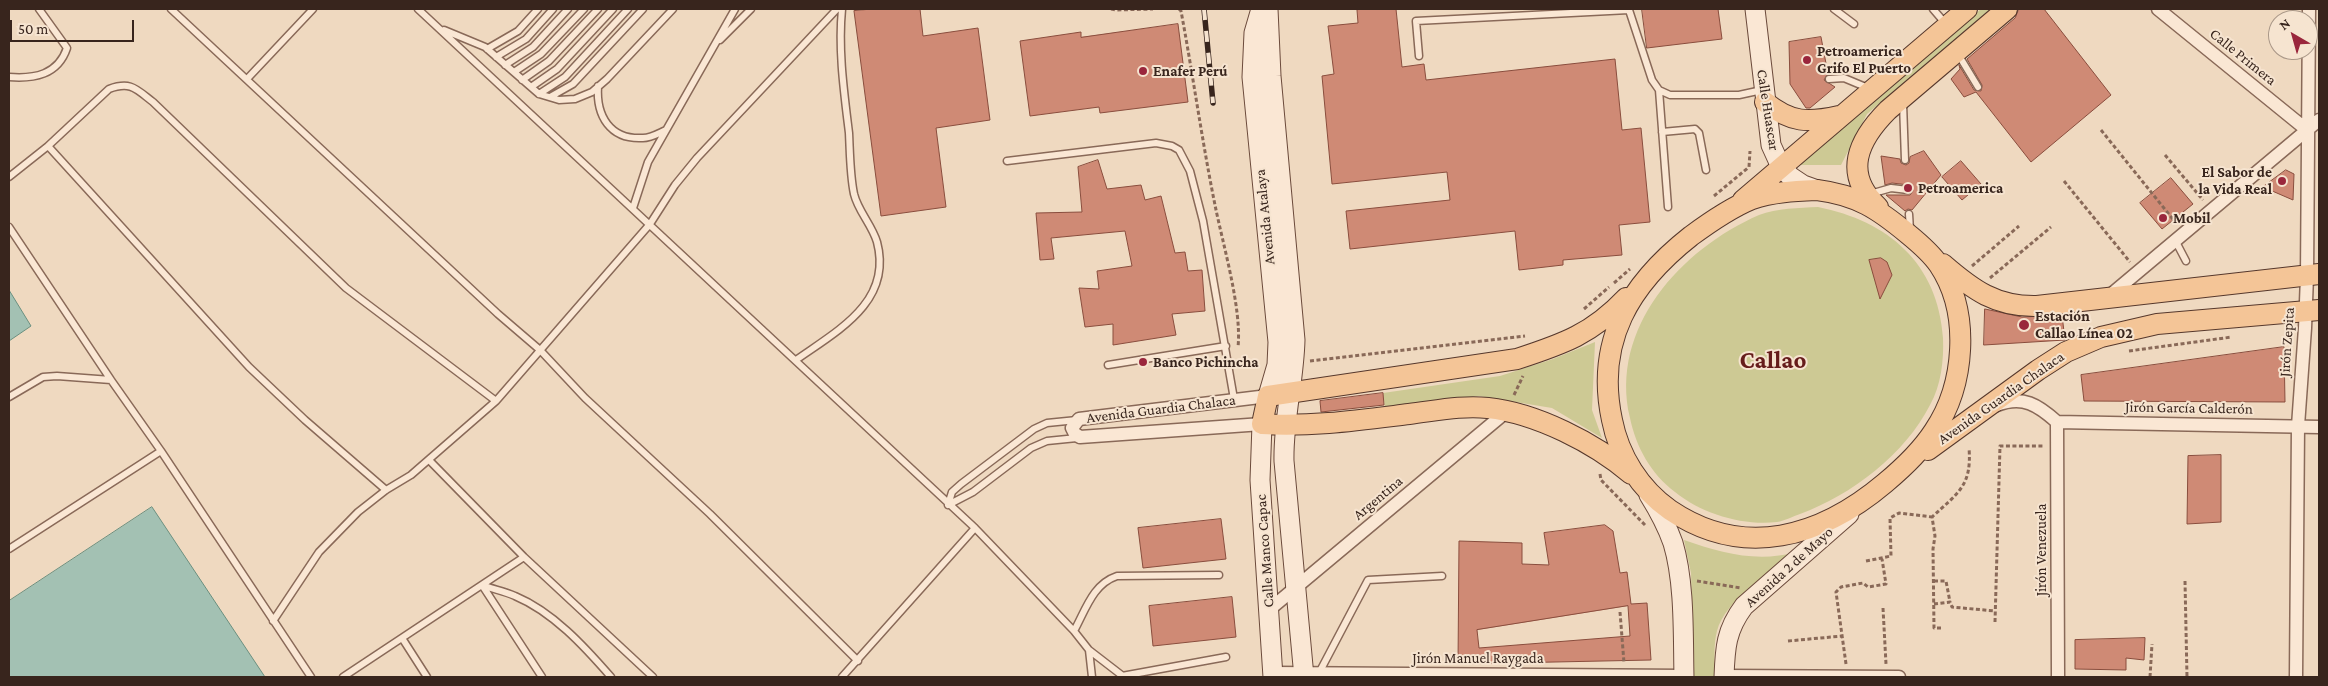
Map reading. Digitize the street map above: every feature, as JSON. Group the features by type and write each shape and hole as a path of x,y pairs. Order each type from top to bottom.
{"main road":[{"name":"Avenida Atalaya","path":"1261,9 1254,33 1252,77 1278,342 1277,365 1262,424"},
{"name":"Avenida Atalaya","path":"1268,9 1271,76 1295,340 1295,363 1285,425"},
{"name":"Calle Huascar","path":"1755,9 1771,145 1781,167 1803,185 1817,190"},
{"path":"1732,209 1967,9"},
{"path":"2007,9 1874,124 1860,149 1857,170 1860,184 1867,195 1901,218 1911,236 1926,250 1976,291 1992,299 2017,306 2106,299 2313,275"},
{"path":"1764,96 1776,110 1801,121 1815,122 1841,115"},
{"path":"1732,209 1762,197 1785,192 1817,190 1855,198 1901,218"},
{"name":"Avenida Guardia Chalaca","path":"1268,396 1502,361 1531,344 1556,346 1589,331 1615,310 1682,244 1732,209"},
{"path":"1642,483 1664,505 1683,519 1704,529 1727,536 1746,538 1791,535 1814,527 1844,512 1869,496 1923,446 1935,430 1953,393 1958,372 1960,331 1957,311 1950,287 1939,265 1926,250"},
{"path":"1640,284 1618,325 1611,349 1608,390 1615,435 1624,456 1666,525 1674,545 1679,578 1684,677"},
{"name":"Avenida Guardia Chalaca","path":"1896,473 1979,412 2066,352 2101,337 2157,324 2312,311"},
{"name":"Avenida Guardia Chalaca","path":"1262,424 1323,424 1461,408 1488,408 1550,426 1596,448 1617,462 1642,483"},
{"name":"Calle Manco Capac","path":"1262,424 1260,480 1273,675"},
{"name":"Calle Manco Capac","path":"1285,425 1284,461 1295,588 1309,675"},
{"name":"Avenida 2 de Mayo","path":"1724,676 1728,635 1733,620 1744,606 1869,496"}],"street":[{"name":"Calle Primera","path":"2158,9 2307,130"},
{"name":"Jirón Zepita","path":"2296,677 2298,426 2312,311 2313,275 2313,172 2307,130 2309,9"},
{"path":"2106,299 2319,120"},
{"name":"Avenida Guardia Chalaca","path":"1262,424 1080,437 1075,434 1072,428 1079,419 1268,396"},
{"path":"1979,412 2007,401 2021,400 2043,409 2057,422"},
{"path":"1173,407 1175,429"},
{"name":"Argentina","path":"1270,609 1506,412"},
{"name":"Jirón García Calderón","path":"2057,422 2319,427"},
{"name":"Jirón Venezuela","path":"2057,422 2058,677"},
{"name":"Jirón Manuel Raygada","path":"1273,675 1684,677"},
{"path":"1724,676 1899,677"}],"lane":[{"path":"9,77 33,78 53,68 64,58 67,48 39,9"},
{"path":"171,9 498,314 540,350 585,398 710,514 858,661"},
{"path":"247,79 313,9"},
{"path":"418,9 796,360 948,505 975,528 1074,630 1089,650 1123,677 1226,657"},
{"path":"487,49 518,31 538,9"},
{"path":"496,56 526,38 554,9"},
{"path":"505,64 533,47 568,9"},
{"path":"514,72 541,54 584,9"},
{"path":"522,80 549,61 598,9"},
{"path":"531,87 557,69 613,9"},
{"path":"539,94 565,77 628,9"},
{"path":"550,97 573,84 643,9"},
{"path":"441,29 487,49 539,94 559,100 576,99 592,92 673,9"},
{"path":"633,208 648,162 735,9"},
{"path":"713,48 751,9"},
{"path":"273,621 319,552 358,512 386,490 411,475 496,401 650,224 675,185 697,158 837,9"},
{"path":"796,360 848,321 867,304 878,282 880,260 876,240 854,195 839,38 842,9"},
{"path":"1834,9 1854,24"},
{"path":"1933,9 1947,25"},
{"path":"1420,56 1416,21 1630,10 1652,80 1659,90 1670,96 1764,96"},
{"path":"1957,51 1978,87"},
{"path":"1829,79 1844,78 1871,90"},
{"path":"9,177 48,146 109,89 121,84 132,86 153,102 346,288 496,401"},
{"path":"598,86 597,101 603,119 616,133 645,138 666,130"},
{"path":"1659,90 1668,207"},
{"path":"1902,98 1905,160"},
{"path":"1662,132 1695,128 1699,133 1706,170"},
{"path":"1006,161 1156,142 1179,150 1190,171 1203,221 1234,399"},
{"path":"48,146 249,367 305,420 386,490"},
{"path":"1867,195 1884,189 1908,190"},
{"path":"9,227 110,380 161,451 310,677"},
{"path":"2179,236 2186,261"},
{"path":"1108,365 1226,346"},
{"path":"9,397 43,377 57,376 110,380"},
{"path":"948,505 952,492 961,484 1034,429 1047,423 1079,419"},
{"path":"948,505 973,492 1031,448 1047,441 1080,437"},
{"path":"9,548 161,451"},
{"path":"429,460 524,557 653,677"},
{"path":"842,677 975,528"},
{"path":"343,677 524,557"},
{"path":"1074,630 1096,589 1104,580 1117,576 1219,575"},
{"path":"1309,675 1368,580 1442,576"},
{"path":"482,585 542,677"},
{"path":"482,585 515,596 551,617 591,654 611,677"},
{"path":"402,638 427,677"},
{"path":"1089,650 1092,677"}],"path":[{"path":"1111,9 1153,9"},
{"path":"1179,9 1183,20 1208,168 1240,333 1238,352 1230,371"},
{"path":"2101,130 2179,236"},
{"path":"2165,155 2211,210"},
{"path":"2064,181 2138,271"},
{"path":"1959,278 2020,226"},
{"path":"1976,291 2051,227"},
{"path":"2124,351 2238,336"},
{"path":"1295,363 1531,344 1506,412"},
{"path":"1995,622 2000,446 2057,446"},
{"path":"1596,448 1601,480 1650,531"},
{"path":"1866,561 1891,556 1890,518 1899,513 1932,517 1959,492 1971,466 1970,448"},
{"path":"1932,517 1935,536 1933,549 1934,628 1940,628"},
{"path":"1848,677 1836,592 1841,587 1863,583 1868,587 1886,584 1882,558"},
{"path":"1692,580 1750,589"},
{"path":"1934,581 1946,581 1952,607 1995,610"},
{"path":"2185,581 2186,677"},
{"path":"1934,604 1950,602"},
{"path":"1883,608 1887,677"},
{"path":"1620,612 1626,676"},
{"path":"1788,641 1842,636"},
{"path":"2150,677 2152,644"}],"shaded area":[{"path":"1981,9 1992,9 1867,114 1841,165 1798,165"},
{"path":"1818,207 1866,223 1887,235 1905,250 1920,267 1931,288 1939,311 1943,338 1942,364 1937,390 1919,423 1892,456 1875,471 1839,496 1786,520 1777,522 1751,522 1723,517 1698,507 1675,492 1666,485 1646,459 1636,439 1630,418 1626,385 1630,353 1641,323 1657,296 1678,270 1703,248 1730,230 1759,215 1781,210"},
{"path":"9,290 31,326 9,341"},
{"path":"1595,342 1592,410 1602,438 1552,408 1479,396 1385,409 1383,393 1500,376 1553,359"},
{"path":"152,507 265,677 9,677 9,601"},
{"path":"1684,540 1740,555 1768,557 1796,552 1750,587 1729,608 1717,631 1715,642 1715,677 1694,677 1691,573"}],"building":[{"path":"920,9 923,36 978,28 990,120 936,128 946,207 881,216 854,11"},
{"path":"1396,9 1402,67 1424,64 1426,80 1615,59 1622,130 1641,128 1650,222 1619,225 1622,255 1563,260 1563,265 1519,270 1515,231 1350,249 1346,211 1450,200 1447,172 1332,184 1322,76 1334,74 1328,26 1358,23 1357,10"},
{"path":"1642,9 1718,9 1722,39 1647,48"},
{"path":"2019,9 2044,9 2111,95 2031,162 1976,92 1964,97 1951,79 1960,69 1959,65 1974,90 1981,91 1982,85 1967,59 2015,18"},
{"path":"1178,24 1188,102 1100,113 1099,107 1030,116 1020,41 1081,32 1081,37"},
{"name":"Petroamerica Grifo El Puerto","path":"1821,37 1828,74 1824,80 1835,87 1810,108 1806,108 1790,84 1789,42"},
{"name":"Petroamerica","path":"1924,151 1941,175 1912,210 1908,209 1905,211 1886,195 1910,195 1913,191 1912,188 1909,185 1892,183 1885,185 1881,156 1900,159 1901,163 1906,165 1909,163 1910,157"},
{"path":"1098,160 1107,189 1141,185 1145,200 1161,196 1175,253 1185,252 1188,271 1202,270 1205,311 1172,314 1176,335 1113,345 1113,324 1085,327 1079,288 1099,289 1097,271 1132,266 1125,231 1051,238 1054,259 1040,260 1036,213 1082,212 1078,167"},
{"path":"1961,161 1981,184 1962,200 1942,177"},
{"name":"El Sabor de la Vida Real","path":"2286,170 2294,174 2293,200 2263,187"},
{"path":"2171,178 2193,204 2162,229 2140,203"},
{"path":"1881,258 1887,262 1892,275 1880,299 1869,260"},
{"name":"Estación Callao Línea 02","path":"1985,309 2022,317 2062,315 2065,340 1984,345"},
{"path":"2284,347 2285,402 2084,401 2081,375"},
{"path":"1383,393 1384,405 1321,412 1320,401"},
{"path":"2221,455 2221,522 2187,524 2188,456"},
{"path":"1221,519 1226,559 1143,568 1138,528"},
{"path":"1605,525 1613,531 1620,573 1627,572 1631,604 1647,603 1651,660 1458,664 1459,541 1522,543 1522,564 1549,565 1544,533","holes":["1628,606 1630,636 1479,648 1477,630"]},
{"path":"1232,597 1236,637 1153,646 1149,606"},
{"path":"2145,638 2144,660 2126,658 2126,670 2075,669 2075,640"}],"railway":[{"path":"1204,9 1213,103"}],"place":[{"name":"Petroamerica Grifo El Puerto","path":"1807,60"},
{"name":"Enafer Perú","path":"1143,71"},
{"name":"El Sabor de la Vida Real","path":"2282,181"},
{"name":"Petroamerica","path":"1908,188"},
{"name":"Mobil","path":"2163,218"},
{"name":"Estación Callao Línea 02","path":"2024,325"},
{"name":"Banco Pichincha","path":"1143,362"}],"district":[{"name":"Callao","path":"1773,360"}]}
